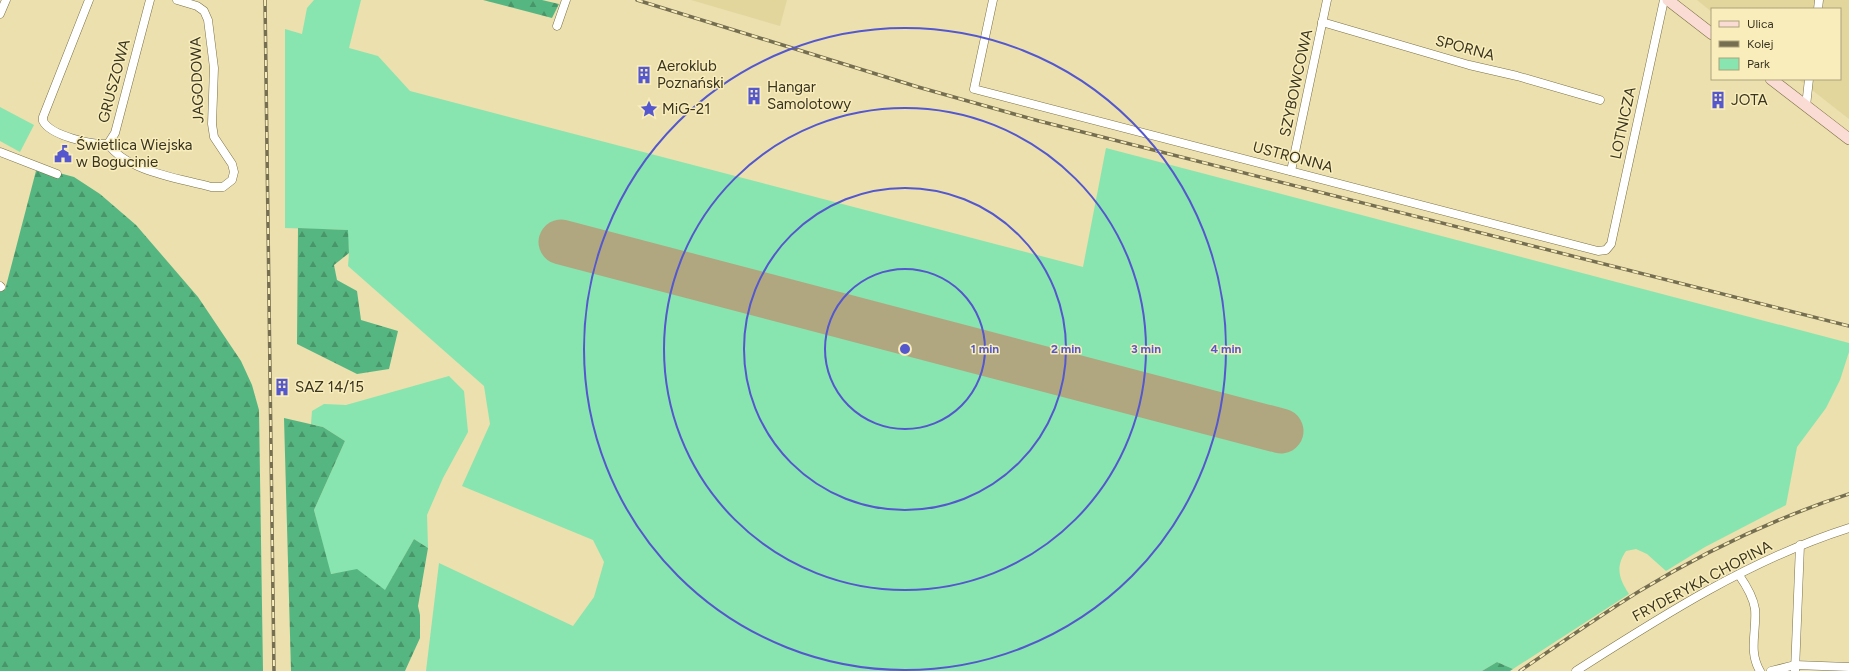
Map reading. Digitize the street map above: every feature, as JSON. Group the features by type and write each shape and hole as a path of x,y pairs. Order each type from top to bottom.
{"main road":[{"path":"1668,0 1711,33"},
{"path":"1772,80 1849,139"}],"street":[{"path":"0,14 6,0"},
{"name":"GRUSZOWA","path":"89,0 42,121 50,129 85,142 98,145 108,144 115,133 150,0"},
{"name":"JAGODOWA","path":"108,144 115,153 143,169 212,187 223,187 232,180 234,172 232,164 214,137 212,124 214,68 208,20 204,11 197,6 177,0"},
{"path":"557,26 566,0"},
{"name":"USTRONNA","path":"993,0 974,89 1598,251 1606,250"},
{"name":"SZYBOWCOWA","path":"1291,171 1327,0"},
{"name":"LOTNICZA","path":"1606,250 1611,244 1664,0"},
{"name":"SPORNA","path":"1322,22 1470,65 1517,76 1600,100"},
{"path":"1806,106 1809,80"},
{"path":"0,152 57,174"},
{"name":"FRYDERYKA CHOPINA","path":"1576,671 1649,624 1739,575 1800,545 1849,528"},
{"path":"1795,668 1800,545"},
{"path":"1739,575 1753,599 1755,610 1753,655 1760,671"},
{"path":"1771,671 1795,668 1849,668"}],"shaded area":[{"path":"691,0 787,0 780,26"},
{"path":"1697,0 1849,0 1849,119 1799,80 1841,80 1841,8 1711,8 1711,11"}],"green space":[{"path":"314,0 361,0 349,48 378,56 410,91 1083,267 1106,148 1849,343 1849,352 1840,380 1826,408 1797,447 1786,505 1705,547 1666,571 1647,554 1636,549 1626,551 1620,562 1619,568 1621,578 1629,594 1513,669 1497,662 1482,671 426,671 439,563 573,626 594,597 604,562 593,540 462,486 490,424 484,386 348,266 349,253 347,230 285,228 285,29 302,34 307,8"},
{"path":"483,0 542,0 559,4 552,18"},
{"path":"0,107 34,125 20,152 0,141"},
{"path":"37,167 74,177 100,194 136,225 198,297 241,361 252,385 259,410 263,671 0,671 0,288 5,290"},
{"path":"298,228 348,230 349,253 334,265 337,280 357,291 361,320 398,331 389,369 357,374 297,344"},
{"path":"449,376 464,391 468,432 443,478 427,515 428,548 414,539 385,591 357,570 330,574 314,510 345,441 323,427 311,424 312,411 324,404 346,405"},
{"path":"284,418 323,427 345,441 314,510 331,574 357,569 385,590 414,539 428,548 418,606 420,615 420,638 405,671 291,671"},
{"path":"1497,662 1513,669 1510,671 1482,671"}],"runway":[{"path":"561,242 1281,431"}],"railway":[{"path":"265,0 274,671"},
{"path":"637,0 918,87 1039,121 1849,326"},
{"path":"1520,671 1623,601 1688,563 1767,525 1821,503 1849,494"}],"place":[{"name":"Aeroklub Poznański","path":"644,75"},
{"name":"Hangar Samolotowy","path":"754,96"},
{"name":"JOTA","path":"1718,100"},
{"name":"MiG-21","path":"649,109"},
{"name":"Świetlica Wiejska w Bogucinie","path":"63,154"},
{"name":"SAZ 14/15","path":"282,387"}]}
